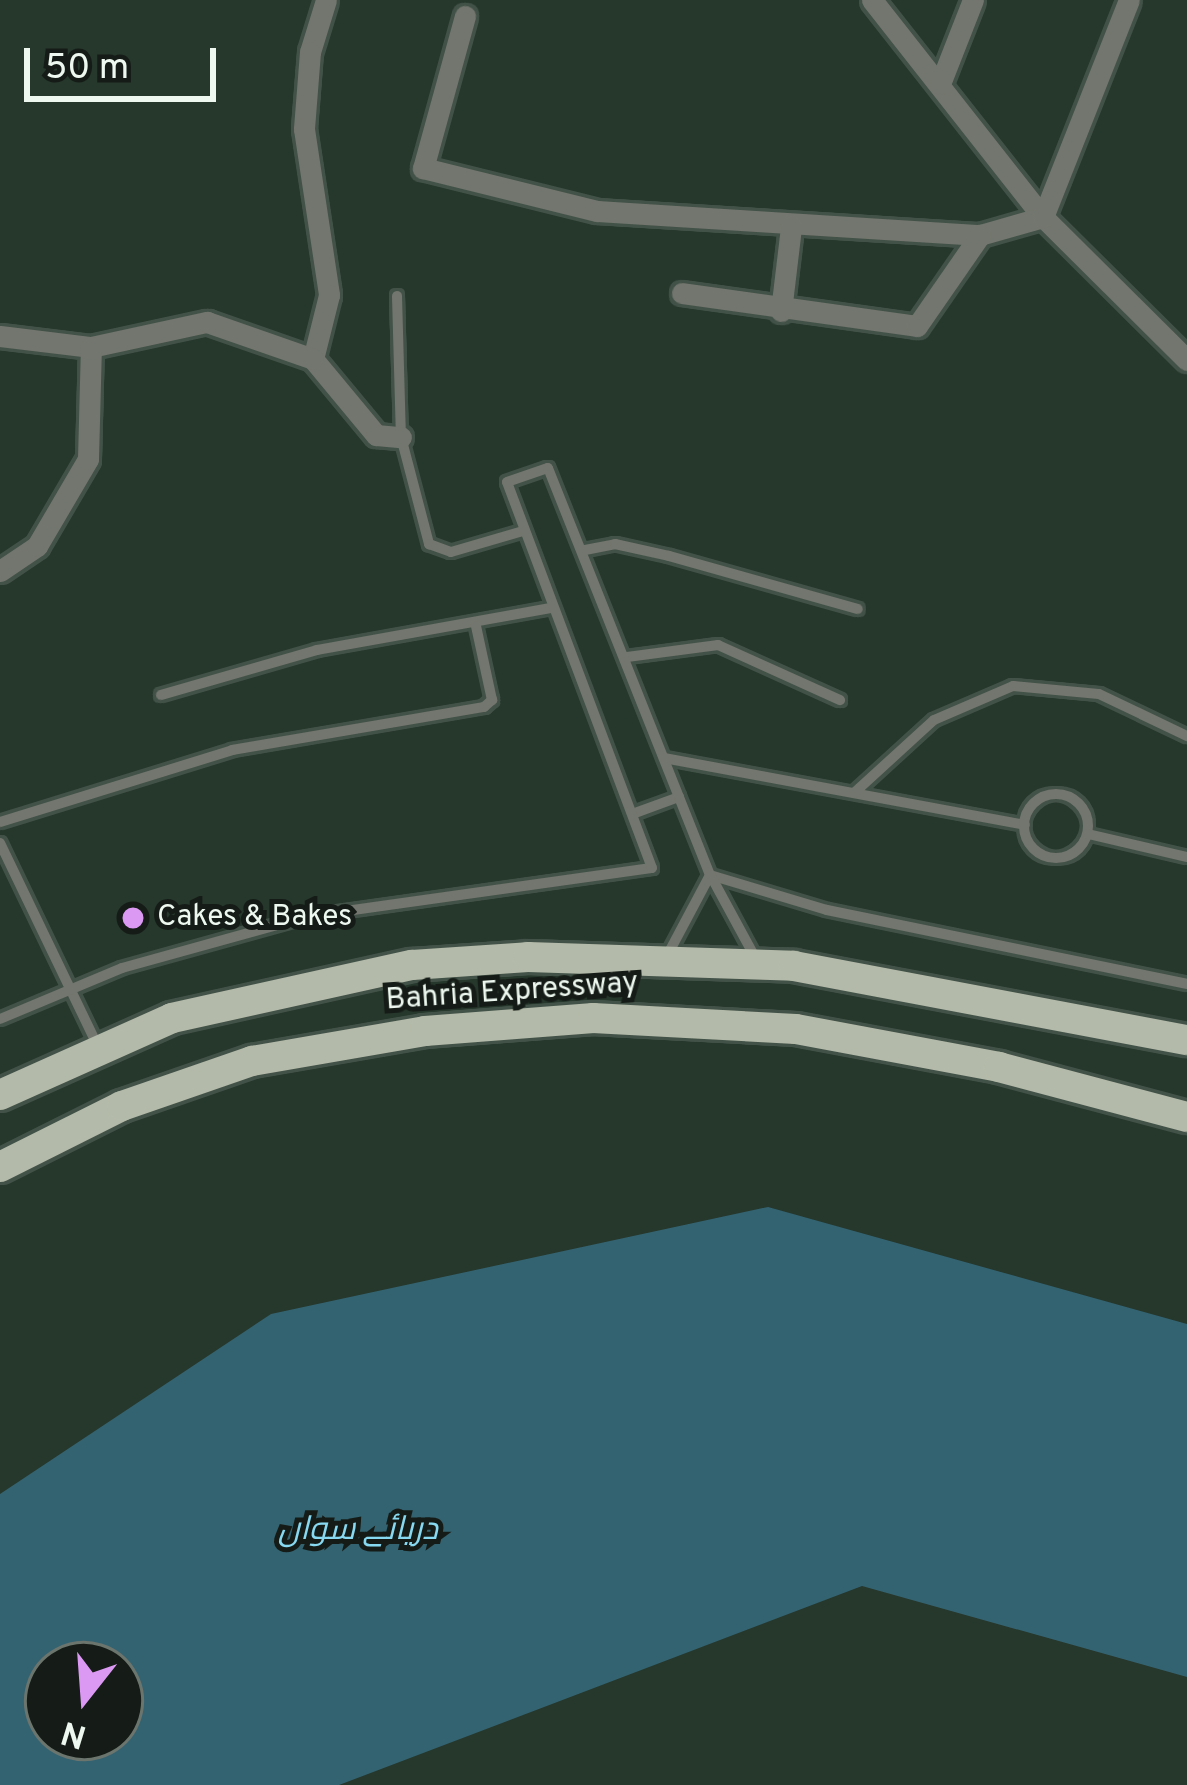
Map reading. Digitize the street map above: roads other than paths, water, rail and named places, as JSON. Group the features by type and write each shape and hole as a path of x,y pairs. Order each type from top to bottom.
{"main road":[{"name":"Bahria Expressway","path":"0,1095 98,1047 172,1018 412,965 667,956 758,963 1187,1040"},
{"name":"Bahria Expressway","path":"0,1167 122,1106 252,1061 425,1030 593,1018 796,1030 999,1067 1187,1117"}],"street":[{"path":"313,359 329,295 304,129 310,52 326,0"},
{"path":"872,0 1043,217 1187,360"},
{"path":"940,84 973,0"},
{"path":"1043,217 1129,0"},
{"path":"465,16 423,168 597,211 980,235 1043,217"},
{"path":"781,311 791,226"},
{"path":"682,293 781,311 916,326 980,235"},
{"path":"0,335 91,347 207,322 313,359 376,434 401,437"},
{"path":"0,571 37,546 88,459 91,347"}],"lane":[{"path":"397,296 401,437 429,544 451,552 523,531"},
{"path":"0,1019 66,988 310,916 652,868 507,482 548,467 585,550 710,875 758,963"},
{"path":"585,550 614,544 669,556 858,610"},
{"path":"161,695 317,650 476,626 551,608"},
{"path":"0,822 232,750 484,707 492,700 476,626"},
{"path":"627,657 718,645 840,700"},
{"path":"854,793 934,720 1013,686 1100,694 1187,736"},
{"path":"664,758 1025,825"},
{"path":"1064,795 1088,817 1088,834 1080,849 1049,858 1034,849 1025,825 1033,803 1064,795"},
{"path":"635,813 679,797"},
{"path":"1088,834 1187,856"},
{"path":"0,843 98,1047"},
{"path":"667,956 710,875"},
{"path":"710,875 827,910 1187,984"}],"water":[{"name":"دریائے سواں","path":"768,1207 1187,1324 1187,1677 862,1586 339,1785 0,1785 0,1494 271,1314"}],"place":[{"name":"Cakes & Bakes","path":"133,918"}]}
